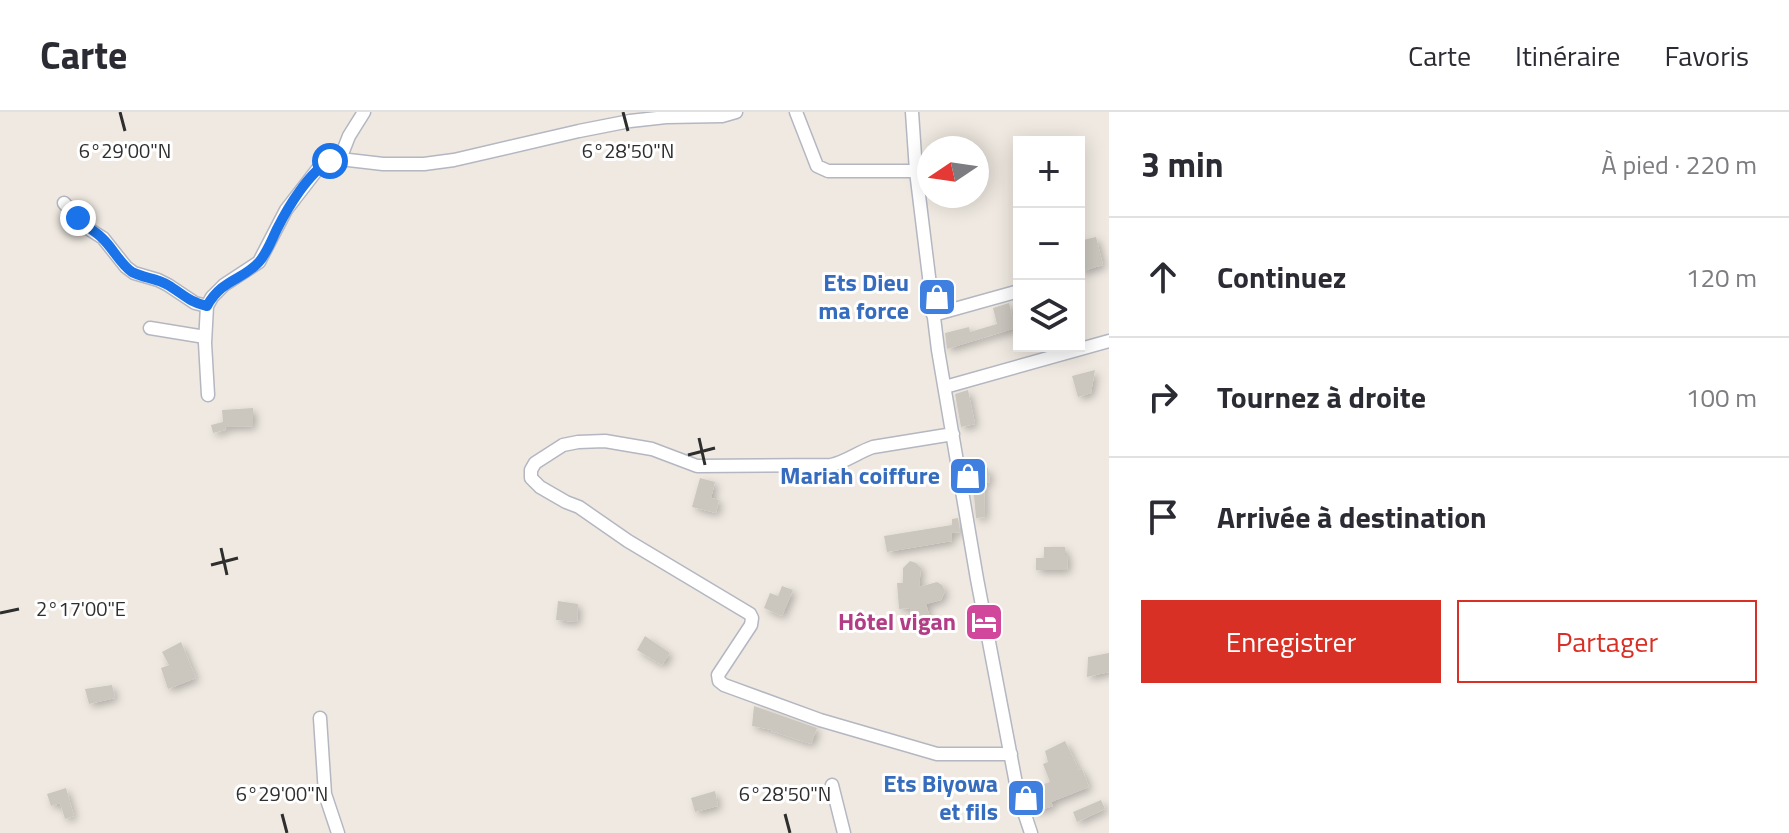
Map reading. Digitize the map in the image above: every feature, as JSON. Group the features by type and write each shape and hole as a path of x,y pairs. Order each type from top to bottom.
{"street":[{"path":"340,159 349,136 364,112"},
{"path":"208,395 207,306 224,285 259,262 286,210 320,166 340,159 383,164 424,164 630,121 722,116 736,112"},
{"path":"796,112 817,166 828,171 916,171"},
{"path":"912,112 933,315 977,579 1018,794 1031,833"},
{"path":"64,203 84,226 103,238 134,273 158,280 195,303 207,306"},
{"path":"933,315 1013,293"},
{"path":"150,328 205,337"},
{"path":"945,387 1109,341"},
{"path":"953,434 873,447 843,463 831,465 697,466 652,449 605,441 578,442 563,445 535,463 531,478 540,487 579,507 628,541 750,614 751,625 718,675 724,685 820,720 937,754 1011,754"},
{"path":"320,718 325,794 338,833"},
{"path":"832,785 844,833"}],"building":[{"path":"1096,237 1103,265 1085,270 1085,240"},
{"path":"1009,303 1013,329 947,349 945,333 969,327 970,332 997,324 993,308"},
{"path":"1095,370 1091,393 1078,397 1072,376"},
{"path":"968,390 975,424 961,427 955,394"},
{"path":"253,408 253,426 226,427 213,433 211,425 223,422 222,410"},
{"path":"976,459 977,470 988,468 990,482 984,483 985,517 976,518 973,484 970,485 966,461"},
{"path":"700,478 715,482 711,498 719,500 716,513 692,507"},
{"path":"958,518 960,532 951,533 952,541 887,552 884,536 952,525 952,519"},
{"path":"1044,547 1065,547 1067,570 1036,570 1036,558 1044,558"},
{"path":"910,561 921,568 919,587 937,582 945,591 941,600 926,604 930,618 922,626 913,622 910,608 899,609 897,583 903,583 903,568"},
{"path":"782,586 793,590 782,616 764,608 770,593 778,596"},
{"path":"558,601 578,604 577,622 556,620"},
{"path":"645,636 670,653 662,665 637,650"},
{"path":"181,642 196,678 168,689 161,668 169,665 162,652"},
{"path":"1109,653 1109,672 1087,677 1088,657"},
{"path":"112,685 115,698 89,704 85,689"},
{"path":"754,706 817,728 811,744 752,726"},
{"path":"1065,741 1089,787 1051,802 1053,806 1034,812 1026,790 1050,782 1043,764 1048,762 1045,751"},
{"path":"66,788 74,816 65,819 60,803 51,806 47,794"},
{"path":"715,791 718,806 695,812 691,798"},
{"path":"1101,800 1105,809 1077,822 1073,812"}],"place":[{"name":"Ets Dieu ma force","path":"937,297"},
{"name":"Mariah coiffure","path":"968,476"},
{"name":"Hôtel vigan","path":"984,622"},
{"name":"Ets Biyowa et fils","path":"1026,798"}],"route":[{"path":"78,218 84,226 103,238 134,273 158,280 195,303 207,306 224,285 259,262 286,210 320,166 330,161"}]}
